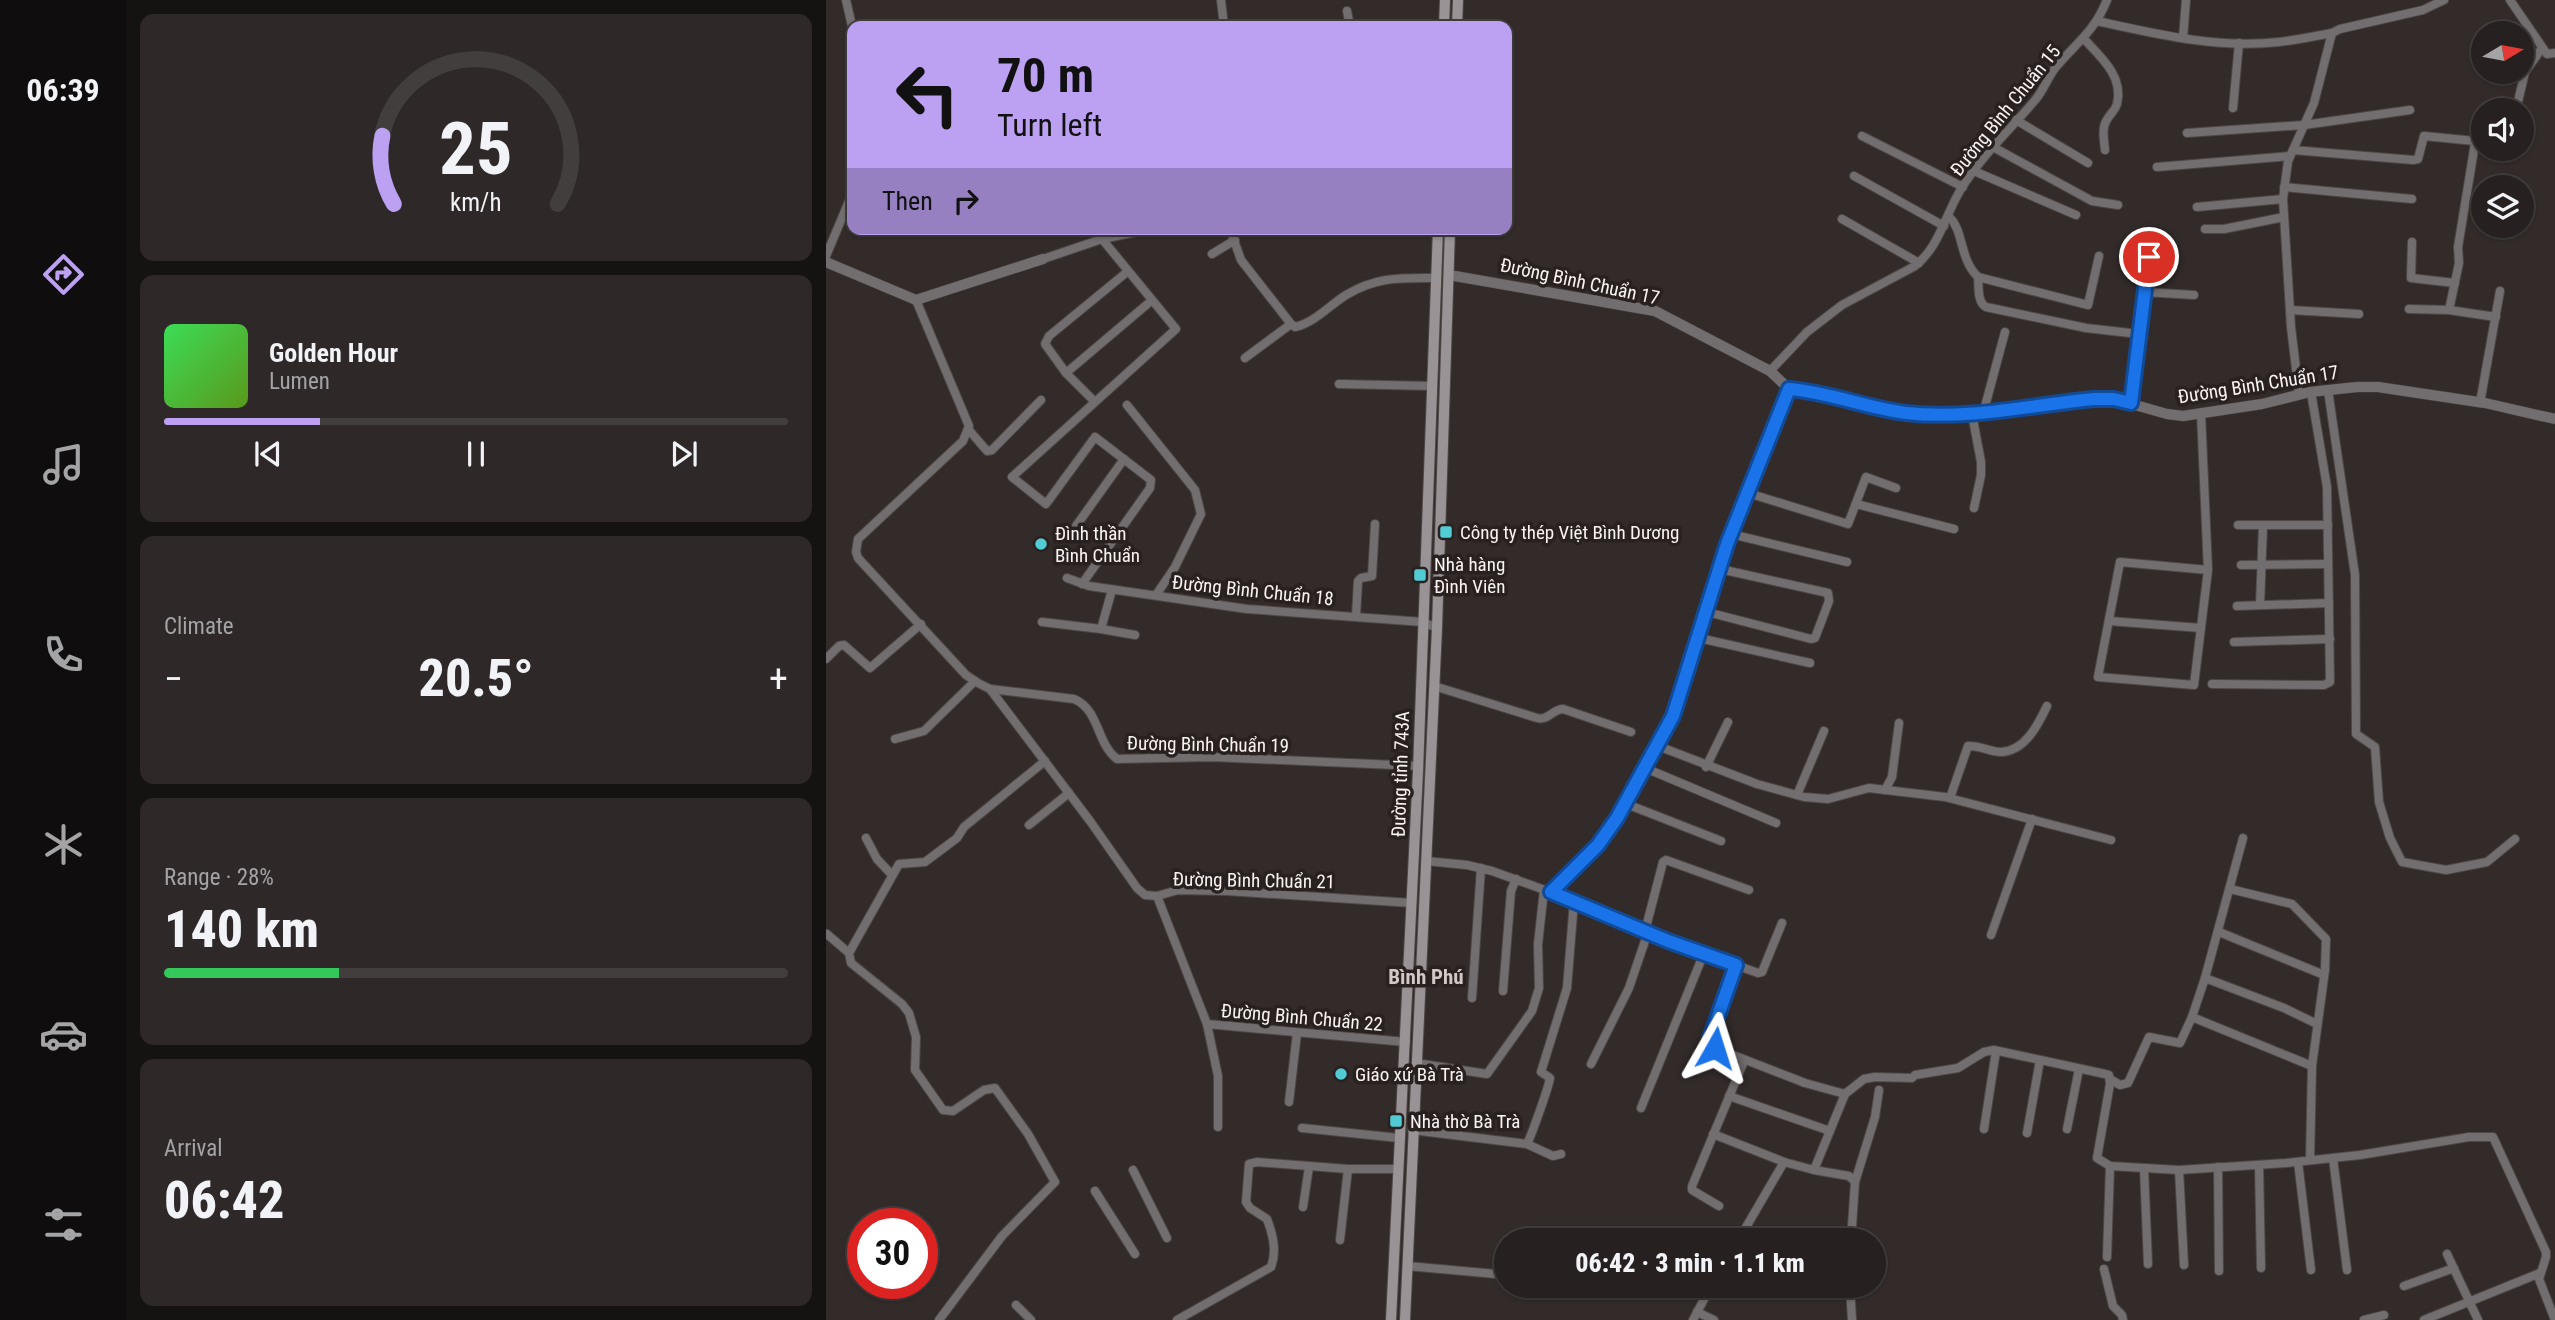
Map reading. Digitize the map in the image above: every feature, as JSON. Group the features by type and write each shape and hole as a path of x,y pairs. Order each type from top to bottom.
{"main road":[{"path":"1444,21 1445,0"},
{"path":"1457,21 1458,0"},
{"name":"Đường tỉnh 743A","path":"1405,1320 1412,1130 1407,1111 1406,1042 1438,235"},
{"name":"Đường tỉnh 743A","path":"1391,1320 1399,1138 1416,1063 1437,628 1450,235"},
{"path":"1437,278 1449,275"}],"street":[{"path":"846,0 851,21"},
{"path":"1221,0 1223,21"},
{"name":"Đường Bình Chuẩn 15","path":"1770,371 1807,332 1842,305 1919,263 1930,252 1963,187 1993,147 2039,96 2057,66 2084,39 2107,0"},
{"path":"2183,38 2186,0"},
{"path":"2096,20 2213,43 2277,42 2332,33 2423,10 2444,0"},
{"path":"2510,0 2547,54 2555,52"},
{"path":"1346,11 1349,21"},
{"path":"2299,394 2290,310 2284,187 2292,153 2314,103 2332,33"},
{"path":"2084,39 2107,63 2117,89 2118,103 2106,120 2103,133 2105,150"},
{"path":"2233,108 2239,43"},
{"path":"2518,98 2525,72 2542,48"},
{"path":"2187,133 2304,125 2410,110"},
{"path":"2017,120 2088,163"},
{"path":"1862,136 1963,187"},
{"path":"2157,167 2292,153 2413,160 2418,159 2424,136 2471,141"},
{"path":"1993,147 2092,201 2118,205"},
{"path":"2449,310 2472,161"},
{"path":"1974,172 2076,215"},
{"path":"1854,176 1944,226"},
{"path":"2284,187 2412,199"},
{"path":"2197,207 2283,199"},
{"path":"826,256 847,206"},
{"path":"1949,217 1955,222 1969,268 1978,277 2088,305 2099,256"},
{"path":"2205,229 2224,229 2284,217"},
{"path":"1842,219 1919,263"},
{"path":"826,262 916,300 1109,235"},
{"path":"1232,235 1241,260 1295,327 1301,326 1347,294 1377,280 1437,278"},
{"path":"1082,584 1150,488 1151,480 1095,437 1046,504 1012,477 1176,329 1102,239"},
{"path":"1212,254 1234,240"},
{"path":"2412,242 2411,278 2455,283"},
{"path":"2131,403 2149,257"},
{"path":"1094,401 1066,373 1045,344 1049,336 1127,272"},
{"name":"Đường Bình Chuẩn 17","path":"1449,275 1655,311 1770,371 1789,389 1822,393 1905,412 1983,414 2094,399 2114,399 2183,416 2262,404 2311,392 2378,387 2480,403 2555,419"},
{"path":"1978,277 1980,298 1982,305 1986,307 2086,328 2139,334"},
{"path":"2480,403 2500,291"},
{"path":"2144,292 2194,295"},
{"path":"916,300 970,426 963,441 858,539 856,552 858,558 966,675 990,689"},
{"path":"1066,373 1151,301"},
{"path":"2409,309 2449,310 2496,317"},
{"path":"2290,310 2359,314"},
{"path":"1245,358 1291,324"},
{"path":"1983,414 2005,332"},
{"path":"1339,384 1432,386"},
{"path":"1416,1063 1488,1074 1532,1011 1539,988 1538,944 1547,891 1598,845 1646,768 1673,716 1731,534 1789,389"},
{"path":"2328,390 2354,575 2356,734 2375,747 2379,802 2390,838 2402,862 2446,870 2487,862 2515,839"},
{"path":"2212,684 2324,685 2330,682 2327,488 2311,392"},
{"path":"968,429 987,451 992,450 1041,400"},
{"path":"1127,405 1195,489 1200,505 1201,514 1175,566 1156,595"},
{"path":"1972,414 1982,462 1974,508"},
{"path":"2201,414 2208,570 2194,685 2098,677 2120,562 2208,570"},
{"path":"1076,526 1124,459"},
{"path":"1748,493 1848,524 1866,477 1896,488"},
{"path":"1856,504 1954,529"},
{"path":"1356,616 1358,581 1372,576 1376,524"},
{"path":"2238,525 2328,525"},
{"path":"2260,605 2263,525"},
{"path":"1731,534 1847,562"},
{"path":"2241,565 2328,564"},
{"path":"1707,612 1811,639 1815,638 1829,601 1828,593 1720,569"},
{"name":"Đường Bình Chuẩn 18","path":"1067,578 1112,590 1247,609 1423,622 1437,628"},
{"path":"1101,629 1112,590"},
{"path":"2237,606 2329,603"},
{"path":"2109,621 2201,628"},
{"path":"1042,622 1135,635"},
{"path":"826,659 839,646 844,645 868,668 872,668 921,624"},
{"path":"1699,638 1810,663"},
{"path":"2234,642 2330,639"},
{"path":"895,739 924,730 975,681"},
{"path":"1434,686 1541,719 1563,709 1631,732"},
{"name":"Đường Bình Chuẩn 19","path":"990,689 1083,702 1089,708 1107,749 1117,759 1212,757 1418,766"},
{"name":"Đường Bình Chuẩn 21","path":"990,689 1144,895 1157,896 1178,890 1227,891 1412,903"},
{"path":"1950,798 1968,746 2000,752 2015,749 2039,723 2047,706"},
{"path":"1706,766 1728,722"},
{"path":"1885,790 1892,777 1899,723"},
{"path":"1797,795 1824,731"},
{"path":"1658,746 1757,785 1797,795 1828,799 1870,788 1950,798 2111,840"},
{"path":"849,953 899,864 925,862 957,838 964,827 1045,761"},
{"path":"1646,768 1776,823"},
{"path":"1029,825 1069,793"},
{"path":"1624,803 1721,841"},
{"path":"1991,935 2032,819"},
{"path":"866,838 877,859 892,875"},
{"path":"1814,1170 1845,1094 1864,1079 1912,1078 1914,1075 1958,1068 1984,1052 1996,1051 2105,1074 2120,1084 2128,1083 2149,1037 2180,1042 2192,1017 2219,932 2243,838"},
{"path":"1591,1064 1629,988 1663,862 1666,860 1749,890"},
{"path":"1426,861 1481,868 1516,879 1646,932 1758,973 1762,972 1782,923"},
{"path":"1472,998 1481,868"},
{"path":"1503,991 1511,891 1516,879"},
{"path":"2231,889 2292,904 2326,939 2312,1066 2310,1160"},
{"name":"Đường Bình Chuẩn 22","path":"1157,896 1207,1024 1406,1042"},
{"path":"1527,1144 1550,1079 1541,1072 1553,1037 1553,1026 1567,988 1574,901"},
{"path":"2219,932 2324,975"},
{"path":"827,934 849,953 851,963 902,1004 908,1013 916,1037 915,1070 943,1110 953,1111 984,1090 995,1088 1028,1134 1055,1182 1002,1236 939,1320"},
{"path":"1641,1108 1704,953"},
{"path":"1736,965 1710,1038 1715,1048 1805,1083 1845,1094"},
{"path":"2205,978 2284,1008 2317,1024"},
{"path":"2192,1017 2312,1066"},
{"path":"1207,1024 1218,1076 1218,1127"},
{"path":"1289,1102 1297,1033"},
{"path":"1984,1129 1996,1051"},
{"path":"2027,1133 2040,1060"},
{"path":"1719,1206 1692,1189 1744,1061"},
{"path":"2067,1129 2079,1069"},
{"path":"2110,1079 2096,1150 2097,1158 2110,1166 2179,1170 2259,1165 2333,1158 2469,1137 2493,1137 2546,1252 2539,1279 2554,1315"},
{"path":"1852,1228 1855,1182 1875,1117 1880,1090"},
{"path":"1729,1096 1830,1131"},
{"path":"1303,1129 1399,1138"},
{"path":"1412,1130 1527,1144 1553,1156 1561,1154"},
{"path":"1713,1134 1784,1162 1849,1176 1855,1182"},
{"path":"2333,1158 2347,1270"},
{"path":"1177,1320 1271,1267 1275,1258 1274,1243 1267,1219 1250,1208 1246,1202 1249,1164 1257,1162 1348,1170 1397,1168"},
{"path":"1746,1228 1784,1162"},
{"path":"2298,1162 2311,1270"},
{"path":"2259,1165 2261,1268"},
{"path":"2107,1257 2110,1166"},
{"path":"1303,1207 1309,1167"},
{"path":"2218,1167 2219,1271"},
{"path":"2144,1168 2148,1264"},
{"path":"1133,1170 1167,1238"},
{"path":"1340,1240 1348,1170"},
{"path":"2179,1170 2184,1265"},
{"path":"1095,1191 1135,1254"},
{"path":"2447,1254 2478,1320"},
{"path":"1407,1266 1494,1274"},
{"path":"2404,1286 2454,1268"},
{"path":"2104,1269 2113,1306 2123,1320"},
{"path":"2424,1320 2540,1273"},
{"path":"1705,1298 1695,1316 1714,1320"},
{"path":"1851,1298 1852,1320"},
{"path":"1016,1306 1031,1320"},
{"path":"2364,1320 2384,1315"}],"place":[{"name":"Công ty thép Việt Bình Dương","path":"1446,532"},
{"name":"Đình thần Bình Chuẩn","path":"1041,544"},
{"name":"Nhà hàng Đình Viên","path":"1420,575"},
{"name":"Giáo xứ Bà Trà","path":"1341,1074"},
{"name":"Nhà thờ Bà Trà","path":"1396,1121"}],"district":[{"name":"Bình Phú","path":"1426,977"}],"route":[{"path":"1715,1048 1710,1038 1736,965 1668,941 1551,892 1598,845 1617,818 1654,755 1673,716 1727,544 1789,389 1822,393 1905,412 1959,415 2094,399 2114,399 2131,403 2149,257"}]}
